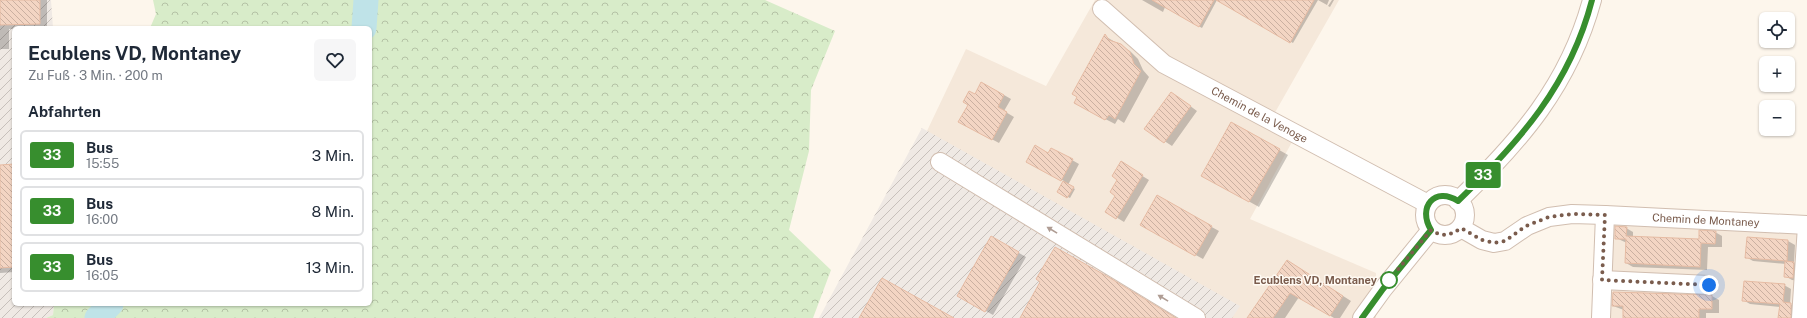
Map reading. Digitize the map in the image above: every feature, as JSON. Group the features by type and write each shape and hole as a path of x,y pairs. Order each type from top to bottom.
{"street":[{"path":"1458,201 1527,129 1552,94 1571,59 1592,0"},
{"name":"Chemin de la Venoge","path":"1102,9 1164,64 1428,204"},
{"path":"940,162 1196,318"},
{"path":"1444,195 1452,197 1458,201 1465,213 1461,228 1455,233 1444,236 1431,230 1426,222 1425,215 1428,204 1437,197 1444,195"},
{"name":"Chemin de Montaney","path":"1461,228 1482,240 1494,243 1505,241 1526,226 1549,217 1572,214 1807,226 1801,318"},
{"path":"1601,318 1605,215"},
{"path":"1362,318 1383,289 1431,230"},
{"path":"1602,280 1709,285"}],"shaded area":[{"path":"0,0 51,0 53,26 12,26 12,306 54,306 53,315 46,318 0,318"},
{"path":"1095,0 1339,0 1273,116 1298,131 1250,219 1376,273 1376,318 838,318 966,49 1046,86"},
{"path":"922,128 1240,306 1232,318 819,318"},
{"path":"1598,209 1807,219 1807,318 1595,318"}],"green space":[{"path":"153,0 765,0 835,31 811,90 809,151 789,230 831,270 813,318 46,318 53,315 54,306 372,306 372,26 151,26 156,14"}],"building":[{"path":"0,0 40,0 40,24 0,25"},
{"path":"1152,0 1214,0 1199,27"},
{"path":"1216,0 1314,0 1290,43"},
{"path":"1105,34 1109,40 1121,44 1130,52 1134,64 1141,71 1115,119 1109,115 1105,120 1074,103 1077,97 1072,94"},
{"path":"981,82 1004,95 998,107 1007,112 992,140 958,122 968,105 963,102 969,91 975,94"},
{"path":"1171,92 1191,106 1164,143 1144,129"},
{"path":"1231,122 1280,149 1249,202 1201,176"},
{"path":"1035,145 1048,153 1051,148 1073,159 1061,181 1026,162"},
{"path":"1121,161 1143,175 1116,219 1105,212 1115,196 1110,192 1117,180 1112,176"},
{"path":"12,164 12,267 0,268 0,165"},
{"path":"1063,181 1074,187 1067,198 1057,192"},
{"path":"1157,195 1212,226 1195,256 1140,225"},
{"path":"1615,226 1627,227 1626,236 1699,239 1699,230 1716,231 1715,244 1701,243 1700,267 1625,263 1626,239 1615,239"},
{"path":"991,236 1019,252 985,312 957,296"},
{"path":"1747,237 1788,240 1787,261 1745,258"},
{"path":"1055,247 1176,318 1020,318 1040,282 1036,279"},
{"path":"1287,260 1343,296 1330,316 1290,293 1273,318 1247,318"},
{"path":"1785,261 1794,262 1793,278 1784,277"},
{"path":"882,278 954,318 859,318"},
{"path":"1744,281 1785,284 1783,302 1791,303 1791,318 1778,318 1780,304 1742,301"},
{"path":"1613,292 1712,295 1712,309 1699,309 1699,318 1623,318 1623,306 1612,306"}],"waterway":[{"path":"364,26 366,0"},
{"path":"97,318 109,306"}],"bus line":[{"name":"33","path":"1362,318 1383,289 1431,230 1426,222 1425,215 1428,204 1437,197 1444,195 1452,197 1458,201 1527,129 1552,94 1571,59 1592,0"}],"place":[{"name":"Ecublens VD, Montaney","path":"1389,280"}],"route":[{"path":"1389,280 1431,230 1444,236 1455,233 1461,228 1482,240 1494,243 1505,241 1526,226 1538,221 1561,214 1572,214 1605,215 1602,280 1709,285"}]}
